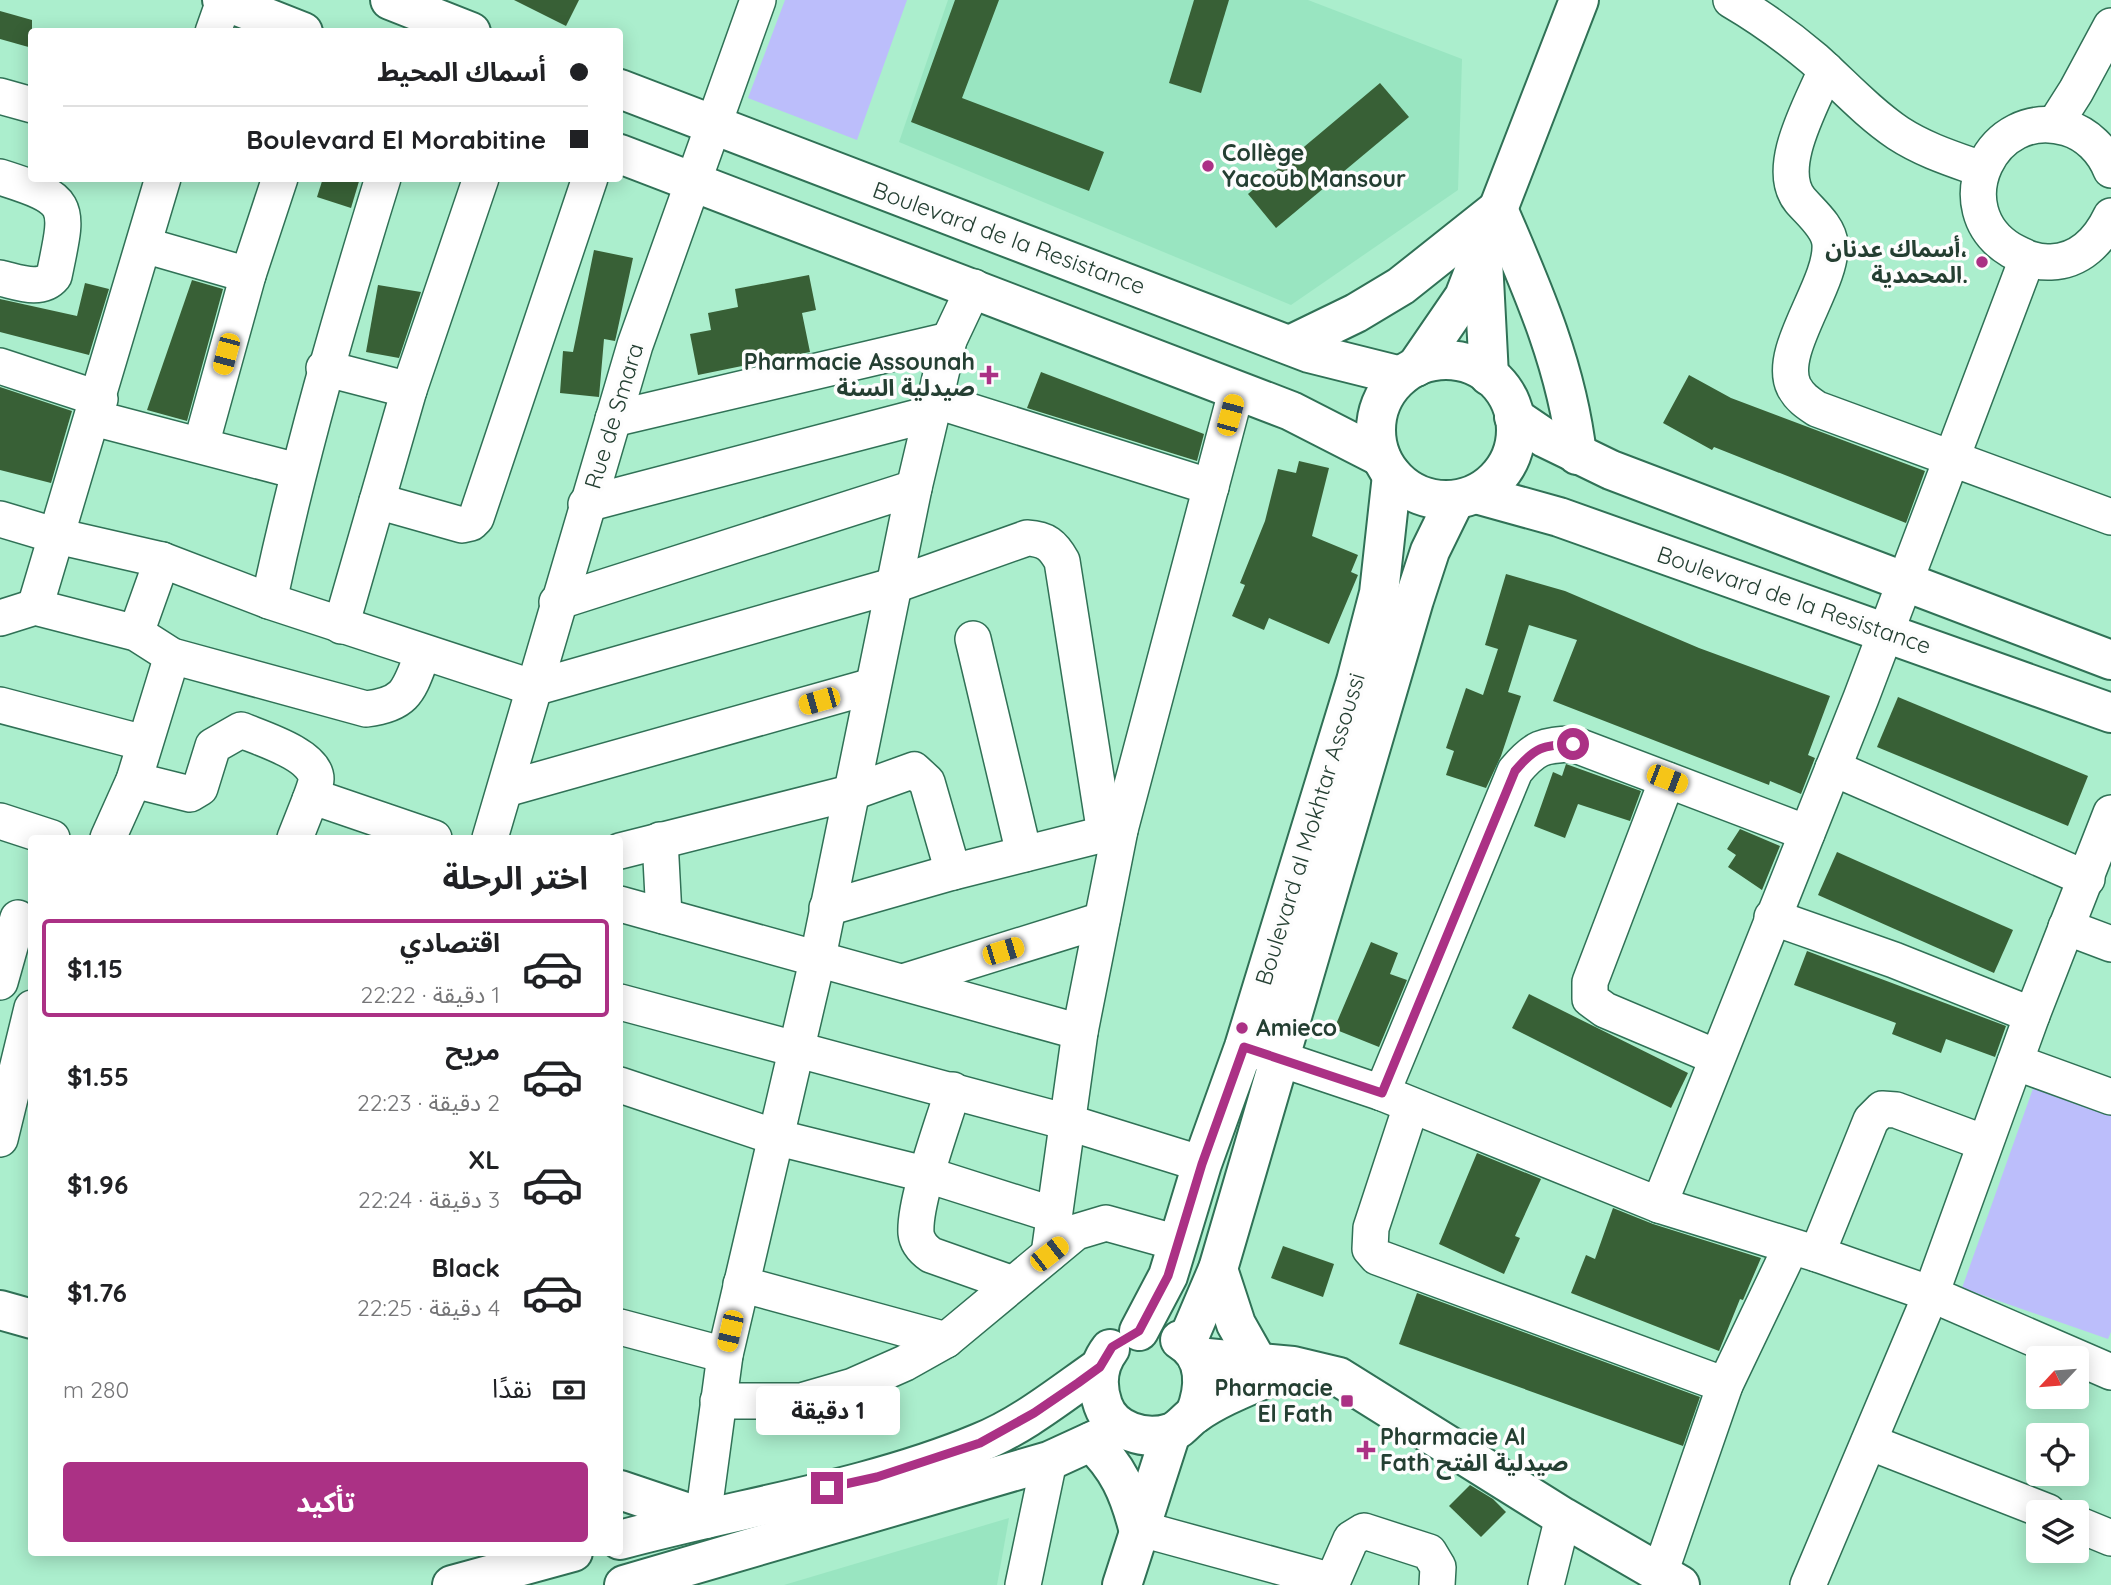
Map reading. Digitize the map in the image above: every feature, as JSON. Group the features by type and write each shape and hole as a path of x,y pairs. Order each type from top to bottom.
{"street":[{"path":"214,28 223,0 293,28"},
{"path":"390,0 461,28"},
{"name":"Rue de Smara","path":"490,835 506,789 557,602 635,345 711,125 758,0"},
{"path":"1386,466 1375,435 1378,413 1386,392 1408,371 1464,297 1578,0"},
{"path":"1731,0 1762,18 1826,70 1870,112 1900,134 1927,149 1981,169"},
{"path":"2055,124 2111,26"},
{"path":"1826,70 1789,164 1791,190 1821,225 1830,242 1827,265 1794,352 1793,385 1801,398 1817,409 2111,517"},
{"name":"Boulevard de la Resistance","path":"623,90 1290,345 1353,367 1408,371"},
{"path":"0,96 28,104"},
{"path":"2111,170 2098,147 2077,131 2055,124 2031,126 2018,130 1998,144 1981,169 1978,193 1984,223 1999,242 2027,259 2051,262 2086,250 2103,234 2111,216"},
{"path":"623,155 974,287 1236,392 1292,411 1386,466 1430,499 1465,497 1494,481 1508,463 1515,440 1514,417 1501,387 1472,366 1454,361 1434,361 1408,371"},
{"path":"0,177 40,190 54,198 62,209 65,220 54,276 50,282 35,285 0,278"},
{"path":"36,607 97,409 162,182"},
{"path":"201,445 248,275 279,182"},
{"path":"268,601 296,471 324,368 382,182"},
{"path":"341,625 409,390 480,182"},
{"path":"377,501 462,525 471,523 476,518 589,182"},
{"path":"1290,345 1356,313 1401,286 1499,209"},
{"path":"1499,209 1551,338 1571,405 1577,455"},
{"path":"144,245 248,275"},
{"path":"1483,251 1489,376"},
{"path":"1659,1205 1906,582 2027,259"},
{"path":"703,1518 724,1355 818,957 892,586 949,340 974,287"},
{"path":"613,419 949,340"},
{"path":"0,366 97,409 201,445 296,471"},
{"path":"324,368 409,390"},
{"path":"1049,1254 1080,1032 1102,920 1112,832 1236,392"},
{"path":"586,504 932,407 1211,487"},
{"path":"1514,417 1577,455 2111,660"},
{"name":"Boulevard al Mokhtar Assoussi","path":"1139,1331 1168,1276 1202,1164 1244,1047 1369,631 1385,553 1386,466"},
{"path":"557,602 914,488"},
{"name":"Boulevard de la Resistance","path":"1465,497 1559,517 2111,713"},
{"name":"Boulevard al Mokhtar Assoussi","path":"1191,1350 1281,1060 1414,600 1430,551 1465,497"},
{"path":"0,519 57,537 162,560 268,601 534,688 892,586 1027,538 1041,538 1053,545 1062,561 1112,832"},
{"path":"136,633 162,560"},
{"path":"0,618 36,607 136,633 172,656 366,709 398,702 408,691 423,653"},
{"path":"974,639 1024,854"},
{"path":"109,835 134,780 172,656"},
{"path":"506,789 872,686"},
{"path":"0,705 144,743"},
{"path":"134,780 190,794 200,788 213,746 241,730 301,756 314,769 317,780 296,835"},
{"path":"1726,1385 1377,1256 1370,1249 1371,1228 1396,1100 1515,771 1529,755 1545,745 1573,744 1807,833"},
{"path":"1833,768 2087,879"},
{"path":"623,850 850,793 914,770 922,775 930,793 953,872"},
{"path":"1667,779 1590,982 1590,999 1605,1010 1716,1057"},
{"path":"310,800 320,799 425,835"},
{"path":"1808,1585 1931,1294 2032,1015 2111,813"},
{"path":"0,821 43,835"},
{"path":"827,908 953,872 1112,832"},
{"path":"660,840 664,916"},
{"path":"623,905 1080,1032"},
{"path":"1772,917 1894,960 2032,1015"},
{"path":"0,982 16,918"},
{"path":"903,982 1102,920"},
{"path":"2066,927 2111,944"},
{"path":"0,995 28,1006"},
{"path":"623,1003 953,1090 1202,1164"},
{"path":"0,1139 28,1026"},
{"path":"1244,1047 1396,1100 1659,1205 1804,1250 1931,1294 2110,1370"},
{"path":"2015,1062 2111,1097"},
{"path":"623,1086 775,1137 929,1175 1054,1215"},
{"path":"953,1090 929,1175 916,1235 922,1248 931,1255 1013,1284"},
{"path":"623,1539 877,1477 980,1443 1034,1413 1100,1367 1112,1347 1139,1331 1164,1332 1191,1350 1339,1377 1368,1392 1563,1517 1670,1579 1726,1385 1804,1250 1871,1120 1882,1109 1896,1110 1985,1143"},
{"path":"718,1401 801,1401 853,1386 905,1363 946,1340 1076,1232 1106,1223 1178,1244"},
{"path":"1218,1269 1236,1324 1276,1365"},
{"path":"741,1284 946,1340"},
{"path":"0,1310 28,1318"},
{"path":"623,1328 724,1355"},
{"path":"1122,1585 1138,1528 1183,1423 1203,1386 1191,1350"},
{"path":"624,1585 1049,1461 1106,1435 1145,1437 1183,1423 1276,1365"},
{"path":"1100,1367 1098,1390 1105,1411 1110,1460 1121,1476 1138,1528"},
{"path":"1869,1442 2026,1503"},
{"path":"1023,1585 1049,1461"},
{"path":"623,1491 770,1542"},
{"path":"1546,1585 1563,1517"},
{"path":"1138,1528 1332,1583 1351,1539 1364,1531 1429,1552 1438,1567 1437,1585"},
{"path":"2089,1529 2111,1538"},
{"path":"452,1585 554,1563"}],"shaded area":[{"path":"785,0 907,0 857,140 748,98"},
{"name":"Collège Yacoub Mansour","path":"948,0 1308,0 1462,59 1458,190 1291,305 899,142"},
{"path":"2035,1083 2111,1109 2111,1332 2108,1339 1962,1288"},
{"path":"1009,1518 997,1585 784,1585"}],"building":[{"path":"514,0 579,0 566,26"},
{"path":"955,0 999,0 962,98 1104,152 1089,191 911,122"},
{"path":"1194,0 1229,0 1201,93 1169,83"},
{"path":"0,11 32,20 32,28 28,28 28,47 0,39"},
{"path":"1380,83 1409,117 1276,228 1248,194"},
{"path":"322,182 359,182 351,208 317,197"},
{"path":"594,250 633,258 615,341 604,339 599,397 560,393 563,351 573,352"},
{"path":"809,275 816,310 802,313 810,352 698,375 690,334 711,330 708,313 738,307 735,289"},
{"path":"192,280 223,289 187,421 147,410"},
{"path":"85,283 109,289 89,355 0,332 0,299 77,316"},
{"path":"378,285 421,292 399,358 366,352"},
{"path":"1041,372 1204,434 1197,461 1027,408"},
{"path":"1689,375 1731,398 1925,471 1906,523 1714,447 1712,450 1663,423"},
{"path":"0,387 72,411 51,483 0,470"},
{"path":"1299,461 1329,468 1312,536 1358,555 1351,572 1358,575 1329,644 1269,618 1264,630 1232,616 1245,585 1240,583 1265,521 1278,469 1296,473"},
{"path":"1506,574 1565,591 1699,648 1830,696 1808,755 1815,758 1801,794 1770,781 1769,785 1553,701 1577,640 1529,625 1508,692 1521,696 1501,756 1486,788 1446,775 1454,751 1446,748 1466,688 1483,695 1498,649 1485,645"},
{"path":"1898,697 2088,776 2068,826 1877,747"},
{"path":"1566,764 1641,791 1630,821 1578,804 1565,838 1534,826 1553,772 1562,776"},
{"path":"1740,829 1780,846 1762,890 1728,867 1736,855 1727,849"},
{"path":"1837,852 2013,930 1994,973 1818,895"},
{"path":"1371,942 1398,953 1390,974 1407,980 1379,1047 1334,1029"},
{"path":"1807,951 2006,1026 1995,1057 1946,1039 1941,1053 1892,1034 1896,1023 1794,985"},
{"path":"1529,994 1688,1073 1671,1108 1512,1028"},
{"path":"1477,1153 1541,1179 1515,1236 1520,1238 1504,1274 1439,1244"},
{"path":"1613,1208 1653,1224 1761,1258 1743,1300 1740,1299 1719,1351 1571,1293 1586,1255 1595,1259"},
{"path":"1283,1246 1334,1264 1323,1297 1271,1278"},
{"path":"1417,1293 1700,1397 1683,1446 1399,1344"},
{"path":"1470,1485 1493,1499 1506,1512 1481,1537 1449,1506"}],"place":[{"name":"Collège Yacoub Mansour","path":"1208,166"},
{"name":"أسماك عدنان، المحمدية.","path":"1982,262"},
{"name":"Pharmacie Assounah صيدلية السنة","path":"989,375"},
{"name":"Amieco","path":"1242,1028"},
{"name":"Pharmacie El Fath","path":"1347,1401"},
{"name":"Pharmacie Al Fath صيدلية الفتح","path":"1366,1450"}],"route":[{"path":"827,1488 877,1477 980,1443 1034,1413 1078,1383 1100,1367 1112,1347 1139,1331 1168,1276 1202,1164 1244,1047 1382,1093 1515,771 1529,755 1545,745 1573,744"}]}
